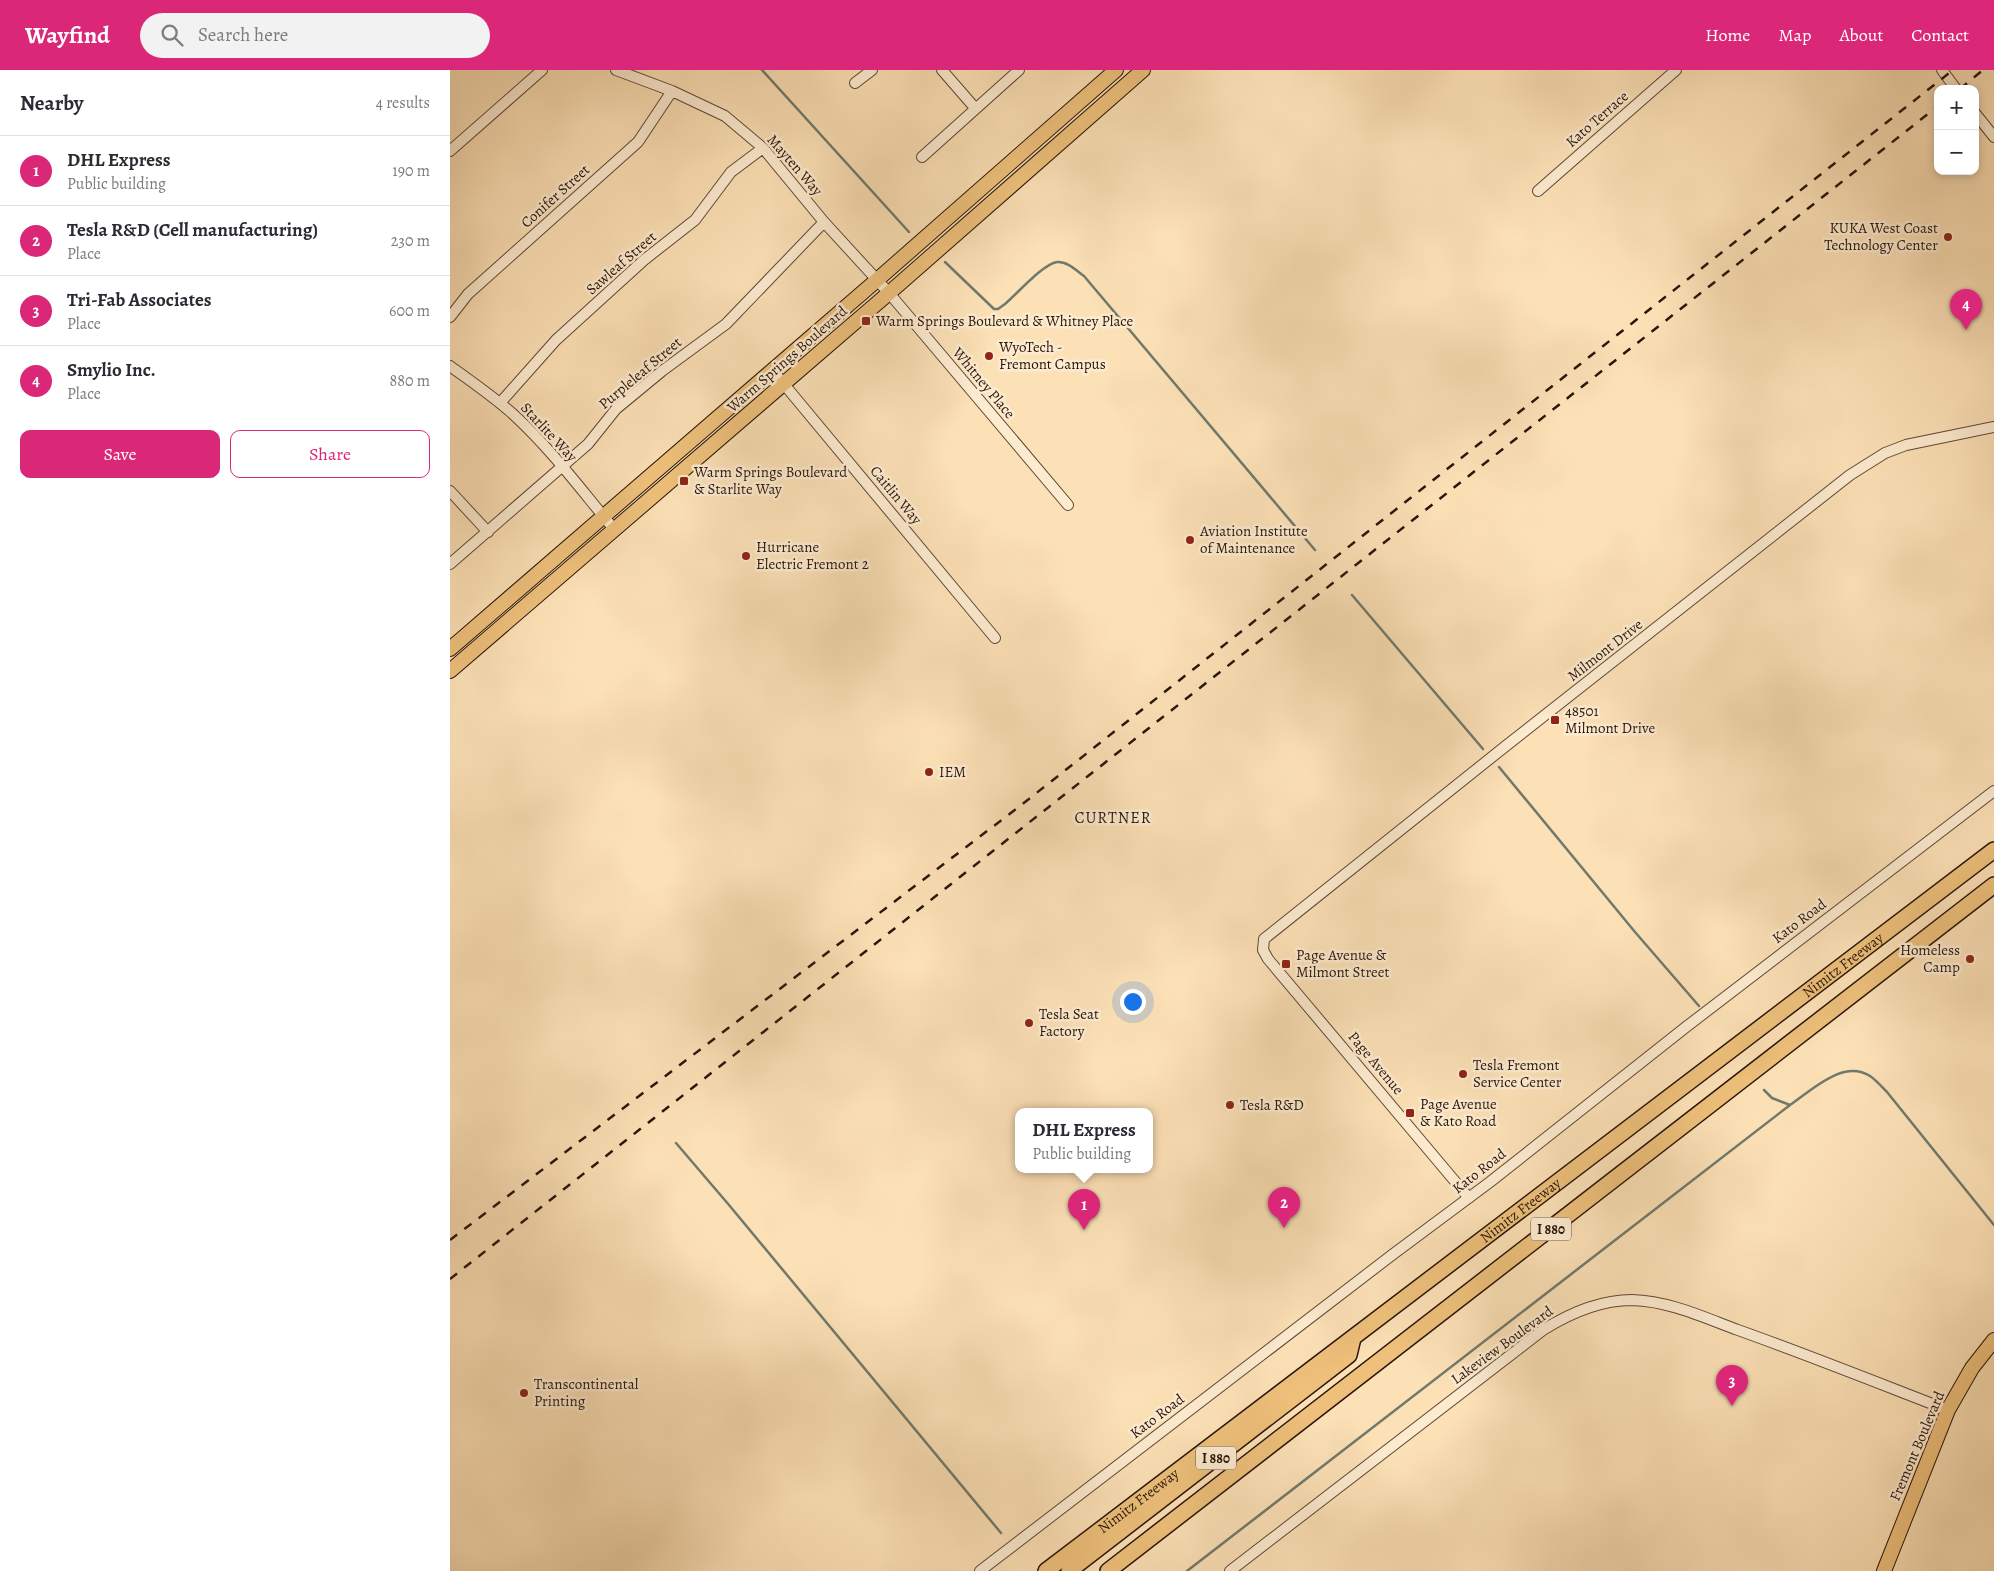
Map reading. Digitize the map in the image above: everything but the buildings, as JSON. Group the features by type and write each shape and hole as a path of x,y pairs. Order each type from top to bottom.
{"highway":[{"name":"Nimitz Freeway","path":"1046,1571 1994,850"},
{"name":"Nimitz Freeway","path":"1108,1571 1994,885"},
{"name":"I 880","path":"1069,1571 1349,1355 1352,1338"}],"main road":[{"name":"Warm Springs Boulevard","path":"450,649 877,280 1116,70"},
{"name":"Warm Springs Boulevard","path":"450,671 888,294 1143,70"},
{"path":"1028,170 1029,160 1063,128 1072,108"},
{"name":"Fremont Boulevard","path":"1884,1571 1948,1410 1972,1368 1994,1340"}],"street":[{"path":"450,151 542,70"},
{"name":"Mayten Way","path":"616,70 672,91 725,116 763,148 824,222 877,280"},
{"path":"855,84 872,70"},
{"path":"942,70 975,108"},
{"path":"922,157 1019,70"},
{"name":"Kato Terrace","path":"1538,191 1676,70"},
{"path":"1942,70 1953,85"},
{"name":"Conifer Street","path":"450,317 468,294 638,142 672,91"},
{"path":"1979,118 1994,137"},
{"name":"Sawleaf Street","path":"500,403 556,340 644,260 695,220 732,172 763,148"},
{"name":"Purpleleaf Street","path":"450,564 588,444 616,409 662,371 726,324 824,222"},
{"name":"Whitney Place","path":"877,280 1068,505"},
{"name":"Starlite Way","path":"450,366 500,403 530,431 614,529"},
{"name":"Caitlin Way","path":"773,370 995,638"},
{"name":"Milmont Drive","path":"1262,946 1266,936 1850,475 1885,453 1906,445 1994,427"},
{"path":"450,491 488,532"},
{"name":"Kato Road","path":"980,1571 1469,1198 1686,1027 1994,791"},
{"name":"Page Avenue","path":"1262,946 1268,959 1469,1198"},
{"name":"Lakeview Boulevard","path":"1230,1571 1543,1330 1576,1312 1612,1301 1646,1301 1682,1309 1800,1352 1948,1410"}],"waterway":[{"path":"762,70 909,232"},
{"path":"945,262 994,309 998,309 1005,304 1051,264 1057,262 1064,263 1084,276 1315,550"},
{"path":"1352,595 1483,749"},
{"path":"1499,767 1635,932 1699,1006"},
{"path":"1187,1571 1790,1105 1818,1085 1839,1074 1849,1071 1860,1072 1870,1076 1877,1082 1994,1225"},
{"path":"1764,1090 1772,1098 1790,1105"},
{"path":"676,1143 1001,1533"}],"railway":[{"path":"450,1240 1020,806 1953,70"},
{"path":"1965,85 1983,70"},
{"path":"450,1279 1934,109"}],"place":[{"name":"KUKA West Coast Technology Center","path":"1948,237"},
{"name":"Warm Springs Boulevard & Whitney Place","path":"866,321"},
{"name":"Smylio Inc.","path":"1966,330"},
{"name":"WyoTech - Fremont Campus","path":"989,356"},
{"name":"Warm Springs Boulevard & Starlite Way","path":"684,481"},
{"name":"Aviation Institute of Maintenance","path":"1190,540"},
{"name":"Hurricane Electric Fremont 2","path":"746,556"},
{"name":"48501 Milmont Drive","path":"1555,720"},
{"name":"IEM","path":"929,772"},
{"name":"Homeless Camp","path":"1970,959"},
{"name":"Page Avenue & Milmont Street","path":"1286,964"},
{"name":"Tesla Seat Factory","path":"1029,1023"},
{"name":"Tesla Fremont Service Center","path":"1463,1074"},
{"name":"Tesla R&D","path":"1230,1105"},
{"name":"Page Avenue & Kato Road","path":"1410,1113"},
{"name":"Tesla R&D (Cell manufacturing)","path":"1284,1228"},
{"name":"DHL Express","path":"1084,1230"},
{"name":"Transcontinental Printing","path":"524,1393"},
{"name":"Tri-Fab Associates","path":"1732,1406"}],"district":[{"name":"CURTNER","path":"1113,817"}]}
